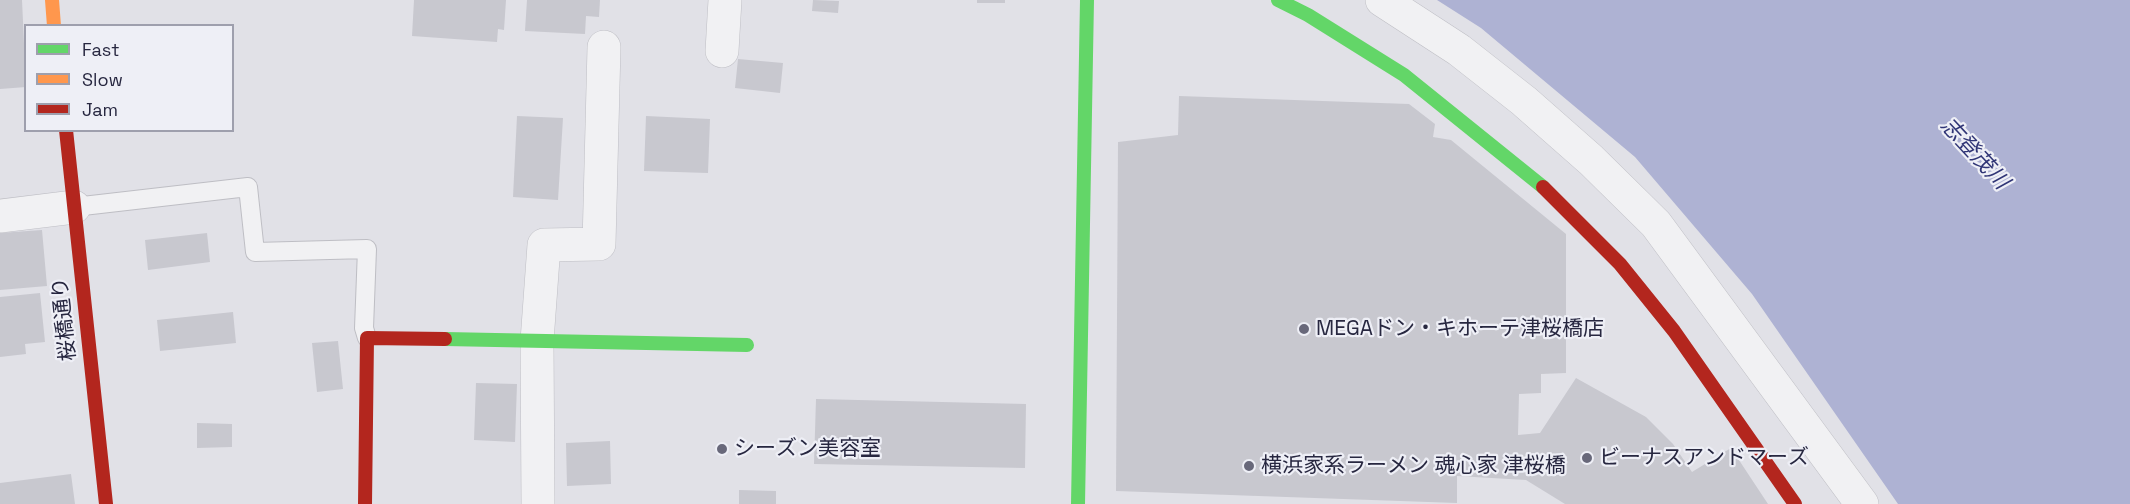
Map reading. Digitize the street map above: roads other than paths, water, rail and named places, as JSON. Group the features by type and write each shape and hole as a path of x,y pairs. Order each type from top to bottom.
{"street":[{"path":"52,0 54,24"},
{"path":"722,51 725,0"},
{"path":"1078,504 1087,0"},
{"path":"1278,0 1308,15 1404,75 1545,189 1620,264 1674,331 1795,504"},
{"path":"1382,0 1459,50 1524,102 1591,160 1656,224 1862,504"},
{"path":"538,504 537,341 544,245 599,244 604,47"},
{"name":"桜橋通り","path":"66,132 106,504"},
{"path":"0,216 74,207"},
{"path":"364,504 366,338 747,345"}],"lane":[{"path":"74,207 248,187 255,252 367,249 364,328 366,338"}],"water":[{"name":"志登茂川","path":"1437,0 2130,0 2130,504 1898,504 1752,294 1635,157 1481,28"}],"place":[{"name":"MEGAドン・キホーテ津桜橋店","path":"1304,329"},
{"name":"シーズン美容室","path":"722,449"},
{"name":"ビーナスアンドマーズ","path":"1587,458"},
{"name":"横浜家系ラーメン 魂心家 津桜橋","path":"1249,466"}]}
